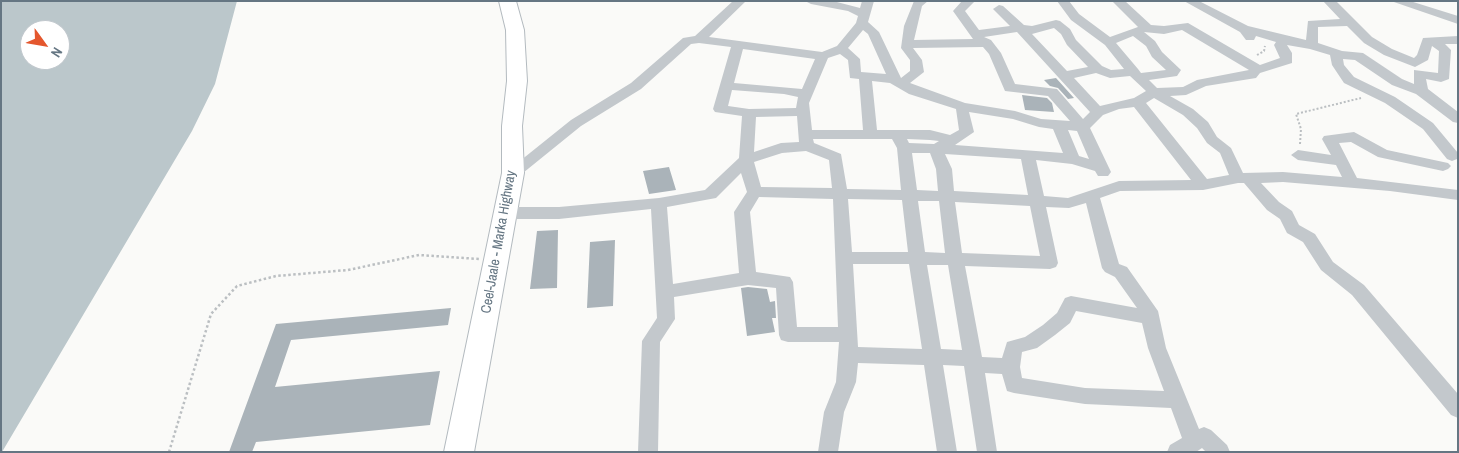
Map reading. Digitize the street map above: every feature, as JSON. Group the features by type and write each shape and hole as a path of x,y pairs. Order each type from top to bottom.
{"street":[{"name":"Ceel-Jaale - Marka Highway","path":"459,452 498,260 513,173 512,126 517,81 515,30 507,1"},
{"path":"699,39 740,1"},
{"path":"811,1 851,8 865,13 897,81"},
{"path":"897,81 917,72 916,60 908,46 912,19 917,5 922,1"},
{"path":"1063,1 1075,17 1110,42 1136,74 1154,92 1188,112 1203,125 1212,140 1226,151 1244,178 1273,206 1286,215 1293,229 1309,238 1327,266 1358,290 1458,409"},
{"path":"882,50 979,38 1020,28 1032,30 1056,24 1066,32 1071,42 1096,69 1110,74 1172,73 1174,70 1157,54 1118,1"},
{"path":"1190,1 1244,29 1285,44 1312,45 1336,54 1358,56 1414,89 1458,119"},
{"path":"1330,1 1368,40 1388,52 1415,64 1422,57 1427,40 1458,40"},
{"path":"1397,1 1458,20"},
{"path":"1434,1 1446,15"},
{"path":"963,2 959,11 979,38 987,43 994,53 1010,88 1015,116"},
{"path":"999,9 1020,28 1098,112"},
{"path":"513,173 576,123 636,86 687,40 699,39 823,56 841,49 865,13"},
{"path":"1312,45 1312,24 1349,22"},
{"path":"1110,42 1121,35 1141,30 1164,30 1184,26 1247,61 1257,69 1264,69 1287,60 1285,44"},
{"path":"1414,89 1419,73 1441,78 1444,76 1445,50 1434,41"},
{"path":"738,44 720,109 749,113 802,112"},
{"path":"841,49 854,59 855,75 897,81 914,91 963,107 1015,116 1039,123 1083,127 1098,112 1116,105 1138,102 1154,92 1186,91 1202,83 1251,75 1257,69"},
{"path":"1336,54 1338,65 1349,80 1390,100 1428,126 1451,159"},
{"path":"806,140 802,103 823,56"},
{"path":"1063,76 1096,69"},
{"path":"865,77 870,133"},
{"path":"726,86 784,90 807,94"},
{"path":"1010,88 1052,92 1083,127 1110,188"},
{"path":"1373,93 1385,94 1414,89"},
{"path":"1138,102 1203,185"},
{"path":"936,149 967,132 962,113 963,107"},
{"path":"749,113 746,159 755,192"},
{"path":"1059,125 1066,146 1074,159"},
{"path":"507,213 559,213 659,203 710,194 746,159 806,140 870,133 936,149 1027,154 1074,159 1100,168"},
{"path":"900,141 930,135 952,140"},
{"path":"1352,183 1329,139 1354,137 1383,154 1451,159"},
{"path":"806,140 836,157 844,258 849,355 846,382 834,412 828,452"},
{"path":"900,141 947,452"},
{"path":"936,149 944,169 945,196 954,259 973,361 987,452"},
{"path":"844,258 917,258 1050,263 1027,154"},
{"path":"1298,155 1342,161"},
{"path":"1451,159 1445,176 1457,196"},
{"path":"755,192 839,192 1069,203 1110,188 1149,184 1203,185 1244,178 1283,177 1352,183 1457,196"},
{"path":"748,278 742,212 755,192"},
{"path":"1092,196 1111,268 1121,272 1149,311 1157,348 1177,400 1185,447 1204,436 1220,452"},
{"path":"648,452 650,341 666,319 666,292 659,203"},
{"path":"666,292 748,278 784,282 788,335 848,334"},
{"path":"1150,317 1071,303 1064,318 1030,343 1014,347 1010,367 1014,385 1085,396 1177,400"},
{"path":"849,355 932,357 1010,367"}],"path":[{"path":"1298,155 1301,129 1296,114 1337,106 1373,93"},
{"path":"169,452 211,314 237,286 276,276 348,270 419,255 498,260"}],"shaded area":[{"path":"1,1 237,1 215,84 192,131 2,452"}],"building":[{"path":"1056,78 1074,98 1068,99 1058,88 1050,86 1044,80"},
{"path":"1022,95 1047,98 1052,103 1054,112 1025,110"},
{"path":"669,167 676,190 649,194 643,171"},
{"path":"558,230 557,288 530,289 537,231"},
{"path":"615,240 613,306 587,308 590,242"},
{"path":"741,288 767,289 770,302 775,301 776,318 772,318 775,332 747,336"},
{"path":"451,308 448,325 291,340 275,387 440,371 430,425 256,442 252,452 229,452 276,324"}]}
